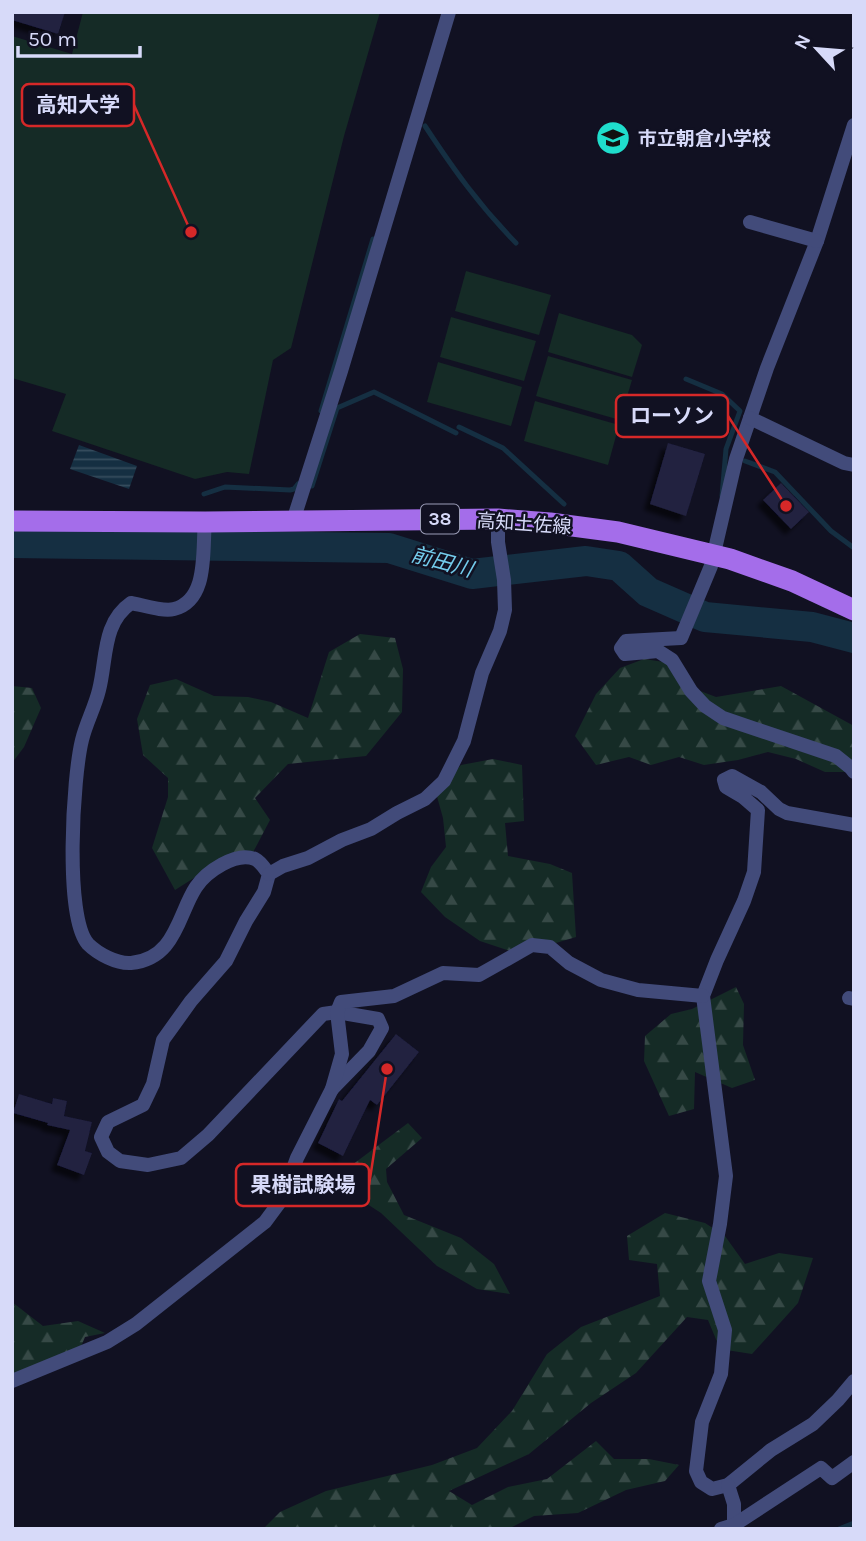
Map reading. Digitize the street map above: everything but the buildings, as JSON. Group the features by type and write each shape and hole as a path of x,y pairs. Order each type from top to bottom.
{"main road":[{"name":"高知土佐線","path":"12,522 204,531 293,521 498,519 618,532 715,555 792,581 854,610"}],"street":[{"path":"293,521 449,12"},
{"path":"853,133 817,241 736,459 715,555 689,621 681,638 626,641 621,648 625,654 658,651 672,660 691,691 705,706 723,718 836,757 854,772"},
{"path":"750,222 817,241"},
{"path":"750,418 854,465"},
{"path":"332,1089 369,1051 382,1028 378,1019 337,1012 323,1014 208,1135 181,1158 148,1166 120,1161 108,1153 101,1137 108,1122 143,1105 153,1084 163,1040 191,1001 226,961 264,892 269,874 371,829 425,799 444,781 464,741 482,673 500,631 505,610 498,519"},
{"path":"204,531 200,583 190,601 173,610 131,603 114,621 106,643 99,690 82,739 75,778 73,859 77,918 87,943 105,957 130,963 152,957 176,933 195,888 212,869 246,857 258,860 269,874"},
{"path":"854,825 787,813 761,792 732,776 724,780 726,787 758,810 758,824 754,872 703,996 726,1176 709,1281 724,1330 721,1374 702,1422 696,1471 701,1482 712,1489 727,1485 771,1450 813,1424 854,1381"},
{"path":"12,1381 107,1342 136,1324 265,1222 282,1199 297,1158 332,1089 342,1054 337,1012 341,1002 394,996 443,974 479,975 532,945 550,947 569,963 601,980 638,990 703,996"},
{"path":"730,1527 821,1468 832,1478 854,1462"},
{"path":"727,1485 734,1504 730,1527"}],"green space":[{"path":"83,12 380,12 344,136 291,348 273,360 249,474 227,472 195,479 52,431 66,394 12,378 12,36 72,54"},
{"path":"466,271 551,295 539,335 455,311"},
{"path":"559,313 632,335 642,345 632,377 548,352"},
{"path":"451,317 536,341 524,381 440,357"},
{"path":"548,356 632,380 620,420 536,396"},
{"path":"438,362 522,387 511,426 427,402"},
{"path":"535,401 619,425 608,465 524,441"},
{"path":"360,634 395,638 403,669 402,712 366,756 288,764 255,798 270,820 250,858 216,864 175,890 152,848 168,797 168,778 143,755 137,719 150,685 176,679 214,696 248,697 271,702 308,718 329,652"},
{"path":"644,659 677,664 695,689 716,697 781,686 854,726 854,772 825,772 796,759 768,752 704,765 679,757 651,765 629,757 596,765 575,736 596,694 620,668"},
{"path":"12,686 32,688 41,708 24,747 12,763"},
{"path":"493,759 522,765 524,821 505,823 508,856 550,864 572,873 576,937 519,954 480,941 445,917 421,892 431,867 446,847 443,818 436,793 461,765"},
{"path":"736,987 744,1004 743,1045 755,1080 732,1088 695,1072 694,1109 669,1116 644,1061 645,1036 671,1014 692,1009"},
{"path":"408,1123 422,1138 386,1169 387,1182 404,1215 461,1238 494,1264 510,1294 477,1289 437,1266 381,1213 355,1196 342,1178 352,1165"},
{"path":"665,1213 705,1223 725,1236 745,1264 779,1253 813,1258 798,1303 752,1354 720,1349 708,1320 687,1317 636,1373 591,1403 529,1454 449,1491 472,1505 508,1487 547,1479 596,1441 614,1459 649,1459 679,1465 665,1481 626,1490 578,1513 534,1516 508,1529 263,1529 280,1512 326,1491 432,1465 477,1448 512,1411 547,1354 581,1327 660,1296 657,1264 629,1260 627,1236"},
{"path":"12,1302 43,1326 78,1321 105,1333 85,1337 76,1358 12,1385"}],"water":[{"path":"79,445 137,466 129,489 70,469"}],"waterway":[{"path":"425,126 467,187 516,243"},
{"path":"321,411 373,239"},
{"path":"686,379 722,394 740,411 726,449 722,496"},
{"path":"312,486 337,408 374,392 456,433"},
{"path":"459,427 503,448 564,504"},
{"path":"745,461 775,472 831,531 854,548"},
{"path":"204,494 225,487 290,490 298,484"},
{"name":"前田川","path":"12,543 389,548 472,574 586,561 619,566 648,592 705,617 812,627 854,638"},
{"path":"839,1529 854,1523"}],"place":[{"name":"市立朝倉小学校","path":"613,138"},
{"name":"高知大学","path":"191,232"},
{"name":"ローソン","path":"786,506"},
{"name":"果樹試験場","path":"387,1069"}]}
